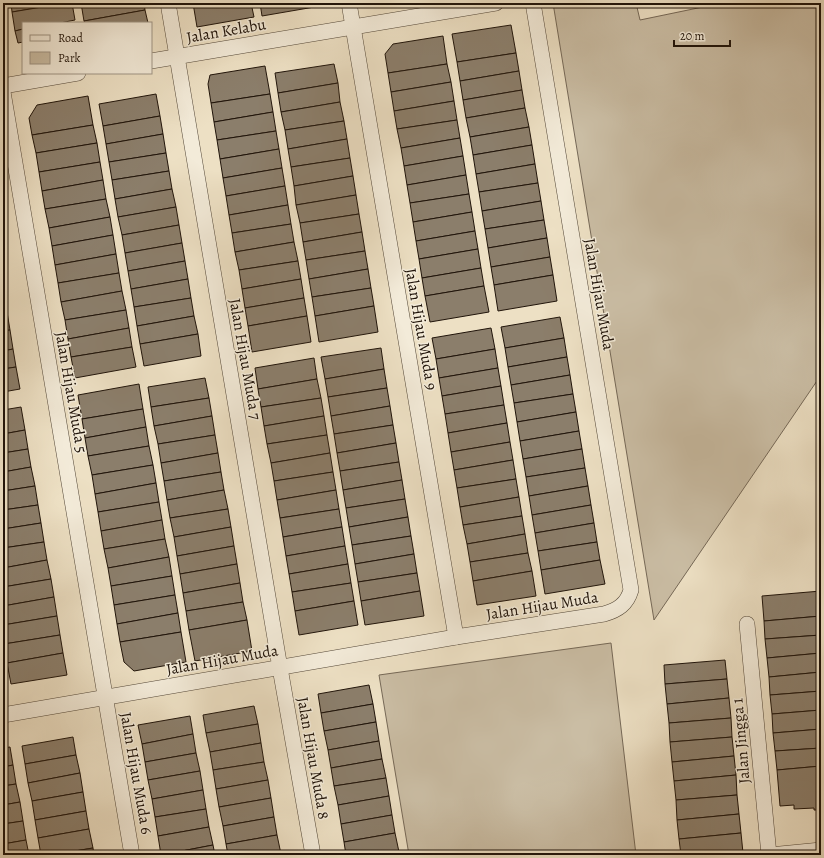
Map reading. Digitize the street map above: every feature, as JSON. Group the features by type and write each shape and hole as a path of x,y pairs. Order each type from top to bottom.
{"street":[{"name":"Jalan Hijau Muda 7","path":"168,3 280,668"},
{"name":"Jalan Hijau Muda 9","path":"349,3 456,637"},
{"name":"Jalan Kelabu","path":"152,61 496,3"},
{"name":"Jalan Hijau Muda","path":"3,716 456,637 604,614 615,611 629,598 631,590 533,3"},
{"path":"3,86 72,74"},
{"name":"Jalan Hijau Muda 5","path":"3,92 105,698"},
{"name":"Jalan Jingga 1","path":"747,624 770,855"},
{"name":"Jalan Hijau Muda 8","path":"280,668 313,855"},
{"name":"Jalan Hijau Muda 6","path":"105,698 132,855"},
{"path":"770,855 821,850"}],"green space":[{"path":"553,3 636,3 640,20 722,3 821,3 821,375 654,620"},
{"path":"611,643 636,855 409,855 379,675"}],"building":[{"path":"11,3 66,3 12,12"},
{"path":"72,3 75,20 65,22 22,22 22,29 15,31 12,12"},
{"path":"81,3 144,3 145,10 84,21"},
{"path":"193,3 251,3 254,17 197,27"},
{"path":"260,3 326,3 326,5 262,16"},
{"path":"145,10 148,22 84,22"},
{"path":"511,25 516,53 457,62 452,34"},
{"path":"22,29 22,42 18,43 15,31"},
{"path":"443,36 447,64 388,73 385,54 393,44"},
{"path":"516,53 519,71 460,81 457,62"},
{"path":"334,64 338,83 278,93 275,73"},
{"path":"447,64 451,82 391,92 388,73"},
{"path":"265,66 270,94 211,103 208,84 210,75"},
{"path":"519,71 522,90 463,100 460,81"},
{"path":"451,82 454,101 394,111 391,92"},
{"path":"338,83 340,102 281,112 278,93"},
{"path":"522,90 525,108 466,118 463,100"},
{"path":"156,94 160,116 103,126 99,104"},
{"path":"270,94 273,112 214,122 211,103"},
{"path":"88,96 93,125 32,135 29,118 37,105"},
{"path":"454,101 457,120 397,129 394,111"},
{"path":"340,102 344,121 285,130 281,112"},
{"path":"525,108 529,127 470,137 466,118"},
{"path":"273,112 276,131 217,140 214,122"},
{"path":"160,116 163,134 106,144 103,126"},
{"path":"457,120 460,138 401,148 397,129"},
{"path":"344,121 347,139 288,149 285,130"},
{"path":"93,125 97,143 36,153 32,135"},
{"path":"529,127 532,145 473,155 470,137"},
{"path":"276,131 279,149 220,159 217,140"},
{"path":"163,134 166,153 109,162 106,144"},
{"path":"460,138 463,156 404,166 401,148"},
{"path":"347,139 350,158 291,167 288,149"},
{"path":"97,143 100,162 39,172 36,153"},
{"path":"532,145 535,164 476,174 473,155"},
{"path":"279,149 282,168 223,178 220,159"},
{"path":"166,153 169,171 112,180 109,162"},
{"path":"463,156 466,175 407,185 404,166"},
{"path":"350,158 353,176 294,186 291,167"},
{"path":"100,162 103,180 42,191 39,172"},
{"path":"535,164 538,183 479,192 476,174"},
{"path":"282,168 285,186 226,196 223,178"},
{"path":"169,171 172,189 115,199 112,180"},
{"path":"466,175 469,194 410,203 407,185"},
{"path":"353,176 356,195 296,205 294,186"},
{"path":"103,180 106,199 45,209 42,191"},
{"path":"538,183 541,201 482,211 479,192"},
{"path":"285,186 288,205 229,215 226,196"},
{"path":"172,189 176,207 118,217 115,199"},
{"path":"469,194 472,212 413,222 410,203"},
{"path":"356,195 359,214 300,223 296,205"},
{"path":"106,199 110,217 49,228 45,209"},
{"path":"541,201 544,220 485,229 482,211"},
{"path":"288,205 291,224 232,233 229,215"},
{"path":"176,207 179,225 122,235 118,217"},
{"path":"472,212 475,231 416,241 413,222"},
{"path":"359,214 362,232 303,242 300,223"},
{"path":"110,217 113,235 52,246 49,228"},
{"path":"544,220 547,238 488,248 485,229"},
{"path":"291,224 294,242 235,252 232,233"},
{"path":"179,225 182,243 125,253 122,235"},
{"path":"475,231 478,249 419,259 416,241"},
{"path":"362,232 365,251 306,260 303,242"},
{"path":"113,235 116,254 55,265 52,246"},
{"path":"547,238 550,257 491,267 488,248"},
{"path":"294,242 298,261 239,270 235,252"},
{"path":"182,243 185,261 128,271 125,253"},
{"path":"478,249 481,268 422,278 419,259"},
{"path":"365,251 368,269 309,279 306,260"},
{"path":"116,254 119,273 58,283 55,265"},
{"path":"550,257 553,275 494,285 491,267"},
{"path":"185,261 188,279 131,289 128,271"},
{"path":"298,261 301,279 242,289 239,270"},
{"path":"481,268 484,286 425,296 422,278"},
{"path":"368,269 371,288 312,297 309,279"},
{"path":"119,273 122,291 61,302 58,283"},
{"path":"553,275 557,301 498,311 494,285"},
{"path":"188,279 191,298 134,307 131,289"},
{"path":"301,279 304,298 245,308 242,289"},
{"path":"484,286 489,312 430,322 425,296"},
{"path":"371,288 374,306 315,316 312,297"},
{"path":"122,291 126,310 65,320 61,302"},
{"path":"3,293 7,312 3,312"},
{"path":"191,298 194,316 137,326 134,307"},
{"path":"304,298 307,316 248,326 245,308"},
{"path":"374,306 378,332 319,342 315,316"},
{"path":"126,310 129,328 68,339 65,320"},
{"path":"3,312 7,312 10,330 3,331"},
{"path":"194,316 198,334 140,344 137,326"},
{"path":"307,316 311,342 252,352 248,326"},
{"path":"560,317 564,338 505,348 501,327"},
{"path":"129,328 132,347 71,357 68,339"},
{"path":"491,328 495,349 436,359 432,338"},
{"path":"10,330 13,349 3,351 3,331"},
{"path":"198,334 201,356 144,366 140,344"},
{"path":"564,338 567,357 508,367 505,348"},
{"path":"132,347 136,367 75,378 71,357"},
{"path":"381,348 384,369 325,379 321,357"},
{"path":"13,349 16,367 3,369 3,351"},
{"path":"495,349 498,368 439,378 436,359"},
{"path":"567,357 570,375 511,385 508,367"},
{"path":"314,358 317,379 258,389 255,368"},
{"path":"16,367 20,389 3,392 3,369"},
{"path":"498,368 501,386 442,396 439,378"},
{"path":"384,369 387,388 328,397 325,379"},
{"path":"570,375 573,394 514,403 511,385"},
{"path":"205,378 209,398 151,407 148,387"},
{"path":"317,379 321,398 261,407 258,389"},
{"path":"139,384 143,409 82,419 78,395"},
{"path":"501,386 504,405 445,414 442,396"},
{"path":"387,388 390,406 331,416 328,397"},
{"path":"573,394 576,412 517,422 514,403"},
{"path":"209,398 212,416 154,426 151,407"},
{"path":"321,398 324,416 264,426 261,407"},
{"path":"504,405 507,423 448,433 445,414"},
{"path":"390,406 393,425 334,434 331,416"},
{"path":"21,407 25,430 3,434 3,410"},
{"path":"143,409 146,427 85,438 82,419"},
{"path":"576,412 579,431 520,441 517,422"},
{"path":"212,416 215,435 158,444 154,426"},
{"path":"324,416 327,435 267,444 264,426"},
{"path":"507,423 510,442 451,452 448,433"},
{"path":"393,425 396,443 337,453 334,434"},
{"path":"146,427 149,446 88,456 85,438"},
{"path":"25,430 28,449 3,453 3,434"},
{"path":"579,431 582,449 523,459 520,441"},
{"path":"215,435 218,453 161,463 158,444"},
{"path":"327,435 330,453 271,463 267,444"},
{"path":"510,442 513,460 454,470 451,452"},
{"path":"396,443 399,462 340,471 337,453"},
{"path":"149,446 153,465 92,475 88,456"},
{"path":"28,449 31,467 3,472 3,453"},
{"path":"582,449 585,468 526,477 523,459"},
{"path":"218,453 221,472 164,481 161,463"},
{"path":"330,453 333,472 274,481 271,463"},
{"path":"513,460 516,479 457,488 454,470"},
{"path":"399,462 402,480 343,490 340,471"},
{"path":"153,465 156,483 95,494 92,475"},
{"path":"31,467 35,486 3,491 3,472"},
{"path":"585,468 588,486 529,496 526,477"},
{"path":"221,472 224,490 167,500 164,481"},
{"path":"333,472 336,490 277,500 274,481"},
{"path":"516,479 519,497 460,507 457,488"},
{"path":"402,480 405,499 346,508 343,490"},
{"path":"156,483 159,502 98,512 95,494"},
{"path":"35,486 38,505 3,510 3,491"},
{"path":"588,486 591,505 532,515 529,496"},
{"path":"224,490 228,509 170,518 167,500"},
{"path":"336,490 339,509 280,518 277,500"},
{"path":"519,497 522,516 463,525 460,507"},
{"path":"405,499 408,517 349,527 346,508"},
{"path":"159,502 162,520 101,531 98,512"},
{"path":"38,505 41,523 3,529 3,510"},
{"path":"591,505 594,523 535,533 532,515"},
{"path":"228,509 231,527 174,537 170,518"},
{"path":"339,509 342,527 283,537 280,518"},
{"path":"522,516 525,534 467,544 463,525"},
{"path":"408,517 411,536 352,545 349,527"},
{"path":"162,520 165,539 104,549 101,531"},
{"path":"41,523 44,542 3,548 3,529"},
{"path":"594,523 597,542 538,551 535,533"},
{"path":"231,527 234,546 177,556 174,537"},
{"path":"342,527 345,546 286,556 283,537"},
{"path":"525,534 528,553 470,562 467,544"},
{"path":"411,536 414,554 355,564 352,545"},
{"path":"165,539 169,557 108,568 104,549"},
{"path":"44,542 47,560 3,568 3,548"},
{"path":"597,542 600,560 541,570 538,551"},
{"path":"234,546 237,564 180,574 177,556"},
{"path":"345,546 348,564 289,574 286,556"},
{"path":"528,553 532,571 473,581 470,562"},
{"path":"414,554 417,573 358,582 355,564"},
{"path":"169,557 172,576 111,586 108,568"},
{"path":"47,560 51,579 3,587 3,568"},
{"path":"600,560 605,584 545,594 541,570"},
{"path":"237,564 240,583 183,593 180,574"},
{"path":"348,564 351,583 292,592 289,574"},
{"path":"532,571 536,596 477,605 473,581"},
{"path":"417,573 420,591 361,601 358,582"},
{"path":"172,576 175,595 114,605 111,586"},
{"path":"51,579 54,597 3,606 3,587"},
{"path":"240,583 243,602 186,611 183,593"},
{"path":"351,583 354,601 295,611 292,592"},
{"path":"420,591 424,616 365,625 361,601"},
{"path":"821,591 821,616 764,621 762,596"},
{"path":"175,595 178,613 117,624 114,605"},
{"path":"54,597 57,616 3,625 3,606"},
{"path":"354,601 358,625 299,635 295,611"},
{"path":"243,602 247,620 189,630 186,611"},
{"path":"178,613 181,632 120,642 117,624"},
{"path":"57,616 60,635 4,644 3,625"},
{"path":"821,616 821,635 765,639 764,621"},
{"path":"247,620 252,651 195,661 189,630"},
{"path":"181,632 186,662 134,671 124,662 120,642"},
{"path":"60,635 63,653 7,663 4,644"},
{"path":"821,635 821,653 767,658 765,639"},
{"path":"63,653 67,675 11,684 7,663"},
{"path":"821,653 821,672 769,677 767,658"},
{"path":"725,660 727,679 665,684 664,665"},
{"path":"821,672 821,691 770,695 769,677"},
{"path":"727,679 729,698 667,704 665,684"},
{"path":"369,685 373,704 321,713 318,694"},
{"path":"821,691 821,710 772,714 770,695"},
{"path":"729,698 731,718 669,723 667,704"},
{"path":"373,704 376,722 324,731 321,713"},
{"path":"254,706 258,724 206,733 203,715"},
{"path":"821,710 821,729 773,733 772,714"},
{"path":"190,716 193,734 142,744 138,725"},
{"path":"731,718 732,737 670,742 669,723"},
{"path":"376,722 379,741 328,750 324,731"},
{"path":"258,724 261,743 210,752 206,733"},
{"path":"821,729 821,748 775,751 773,733"},
{"path":"193,734 196,753 145,762 142,744"},
{"path":"73,737 76,755 25,764 22,746"},
{"path":"732,737 734,756 672,762 670,742"},
{"path":"379,741 382,759 331,768 328,750"},
{"path":"261,743 264,762 213,770 210,752"},
{"path":"10,747 13,765 3,767 3,748"},
{"path":"821,748 821,766 777,770 775,751"},
{"path":"196,753 200,771 148,780 145,762"},
{"path":"76,755 80,773 28,783 25,764"},
{"path":"734,756 736,775 674,781 672,762"},
{"path":"382,759 386,778 334,786 331,768"},
{"path":"264,762 268,780 216,789 213,770"},
{"path":"13,765 16,784 3,786 3,767"},
{"path":"821,766 821,810 814,810 814,808 794,809 794,805 780,806 777,770"},
{"path":"200,771 203,790 152,799 148,780"},
{"path":"80,773 83,792 32,801 28,783"},
{"path":"736,775 737,795 676,800 674,781"},
{"path":"386,778 389,796 338,805 334,786"},
{"path":"268,780 271,798 219,807 216,789"},
{"path":"16,784 20,802 3,805 3,786"},
{"path":"203,790 206,809 155,817 152,799"},
{"path":"83,792 86,811 35,820 32,801"},
{"path":"737,795 739,814 677,820 676,800"},
{"path":"389,796 392,815 341,824 338,805"},
{"path":"271,798 274,817 223,826 219,807"},
{"path":"20,802 23,821 3,824 3,805"},
{"path":"206,809 209,827 158,836 155,817"},
{"path":"86,811 89,829 38,838 35,820"},
{"path":"739,814 741,833 679,839 677,820"},
{"path":"392,815 395,833 344,842 341,824"},
{"path":"274,817 277,835 226,844 223,826"},
{"path":"23,821 26,840 3,844 3,824"},
{"path":"209,827 213,845 161,855 158,836"},
{"path":"89,829 93,848 51,855 41,855 38,838"},
{"path":"395,833 399,852 379,855 346,855 344,842"},
{"path":"741,833 743,853 681,855 679,839"},
{"path":"277,835 281,854 228,855 226,844"},
{"path":"26,840 29,855 3,855 3,844"},
{"path":"213,845 215,855 161,855"},
{"path":"93,848 94,855 51,855"}]}
